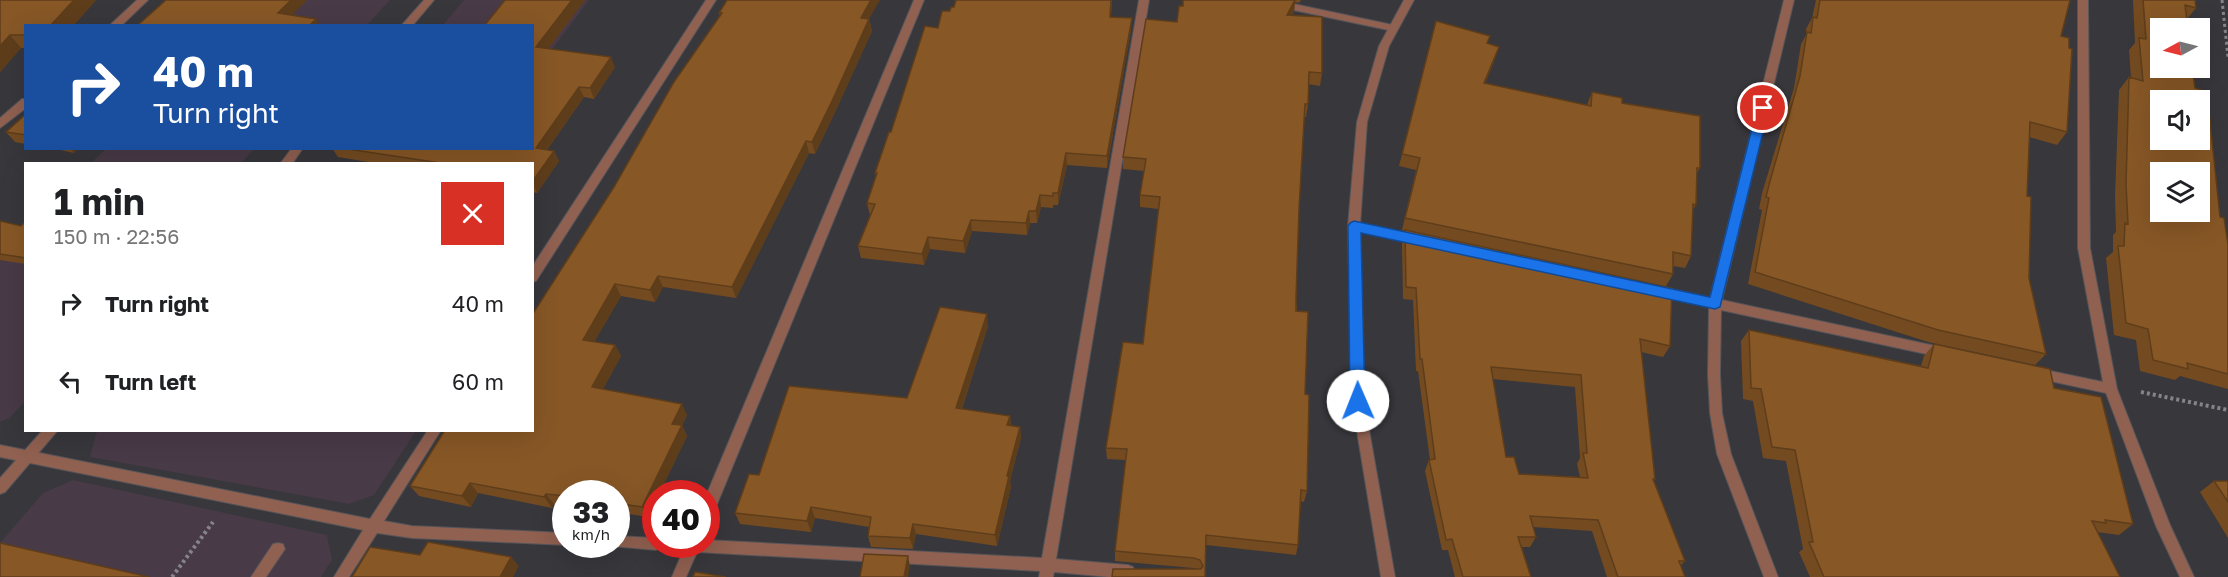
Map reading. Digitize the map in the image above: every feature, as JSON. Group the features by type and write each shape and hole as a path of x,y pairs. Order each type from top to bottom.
{"street":[{"path":"116,24 144,0"},
{"path":"408,24 429,0"},
{"path":"534,275 711,0"},
{"path":"720,480 918,0"},
{"path":"1047,571 1144,0"},
{"path":"1260,0 1393,28"},
{"path":"1388,577 1358,401 1354,226 1362,122 1384,46 1409,0"},
{"path":"1771,577 1724,454 1716,413 1715,303 1789,0"},
{"path":"2083,0 2084,248 2110,389 2163,526 2187,577"},
{"path":"0,124 24,104"},
{"path":"287,162 296,150"},
{"path":"1354,226 1435,244"},
{"path":"1645,289 1959,356"},
{"path":"2028,371 2110,389"},
{"path":"0,488 50,432"},
{"path":"341,577 434,432"},
{"path":"0,451 373,526 412,532 552,538"},
{"path":"720,547 1047,571 1147,574"},
{"path":"258,577 278,549"},
{"path":"679,577 687,558"}],"path":[{"path":"2222,2 2228,6"},
{"path":"2222,2 2228,57"},
{"path":"2110,389 2145,392 2228,410"},
{"path":"172,577 213,522"}],"shaded area":[{"path":"261,0 390,0 368,24 236,24"},
{"path":"464,0 589,0 534,74 534,24 444,24"},
{"path":"105,150 253,150 242,162 92,162"},
{"path":"24,228 24,402 10,418 0,422 0,251"},
{"path":"96,432 415,432 374,495 349,504 90,457"},
{"path":"73,480 327,535 332,560 321,577 0,577 0,543 43,493"}],"building":[{"path":"0,0 74,0 52,24 24,24 24,35 10,35 0,46"},
{"path":"166,0 291,0 278,13 316,19 311,24 139,24"},
{"path":"505,0 572,0 536,47 611,57 590,88 579,87 536,148 554,151 534,179 534,162 434,162 354,150 534,150 534,24 486,24"},
{"path":"727,0 871,0 861,18 869,19 833,99 812,142 806,141 732,287 658,276 650,290 615,284 583,340 615,345 592,387 682,404 672,424 682,425 655,480 642,480 642,507 630,505 630,480 552,480 552,495 546,494 544,497 470,483 462,496 410,486 444,432 534,432 534,312 614,187 674,82 722,13 719,13"},
{"path":"956,0 1111,0 1110,17 1132,18 1107,156 1066,153 1058,193 1053,193 1053,196 1040,195 1036,211 1029,211 1026,223 971,220 963,241 928,237 922,254 858,246 875,204 867,203 877,173 875,173 889,132 891,132 925,26 938,28 942,11 950,11"},
{"path":"1183,0 1295,0 1287,15 1322,17 1322,73 1309,72 1308,104 1305,104 1296,298 1296,311 1308,312 1305,394 1309,395 1307,491 1301,490 1298,545 1206,535 1205,577 1112,577 1113,569 1201,569 1203,566 1200,560 1194,558 1115,551 1127,449 1106,448 1123,342 1143,344 1160,197 1140,195 1146,159 1123,157 1146,19 1177,22 1179,6 1183,6"},
{"path":"1820,0 2070,0 2061,36 2069,38 2069,48 2072,49 2067,132 2030,122 2027,196 2031,197 2029,278 2046,354 1938,330 1755,272 1769,198 1766,197 1800,76 1807,32 1811,33 1813,17 1817,18"},
{"path":"2143,0 2195,0 2196,8 2185,5 2187,18 2150,18 2150,78 2194,78 2195,88 2201,90 2150,90 2150,150 2210,150 2210,121 2220,217 2224,218 2228,245 2228,374 2187,363 2188,369 2153,360 2148,329 2126,323 2118,246 2124,246 2125,223 2128,224 2126,184 2129,77 2143,81 2139,38 2146,39"},
{"path":"1436,21 1490,36 1487,43 1499,47 1484,83 1591,106 1592,92 1622,98 1622,103 1700,116 1700,168 1697,168 1696,205 1693,204 1691,256 1673,252 1673,274 1405,218 1420,158 1402,154"},
{"path":"24,116 24,135 6,132"},
{"path":"0,221 21,226 24,223 24,258 0,254"},
{"path":"1405,230 1672,288 1670,346 1640,339 1655,479 1653,479 1685,561 1679,561 1685,577 1618,577 1598,520 1530,516 1536,537 1518,537 1531,577 1463,577 1452,539 1446,540 1429,460 1435,459 1422,359 1420,359 1416,288 1406,287","holes":["1491,367 1581,375 1587,453 1583,453 1588,478 1519,474 1514,457 1506,457"]},
{"path":"940,307 987,314 956,408 1010,416 1007,425 1020,427 995,535 913,524 910,538 868,536 871,517 811,507 807,521 735,513 749,474 759,475 789,386 907,398"},
{"path":"1749,330 1928,368 1934,344 2050,369 2054,388 2101,397 2133,524 2105,520 2106,523 2092,521 2120,577 1824,577 1809,542 1813,542 1795,450 1772,447 1761,389 1751,388"},
{"path":"2214,481 2228,481 2228,502"},
{"path":"428,542 511,557 500,577 352,577 370,547 420,555"},
{"path":"0,543 149,577 0,577"},
{"path":"864,554 908,556 904,577 860,577"},
{"path":"695,572 726,577 693,577"}],"route":[{"path":"1358,401 1354,226 1715,303 1763,108"}]}
